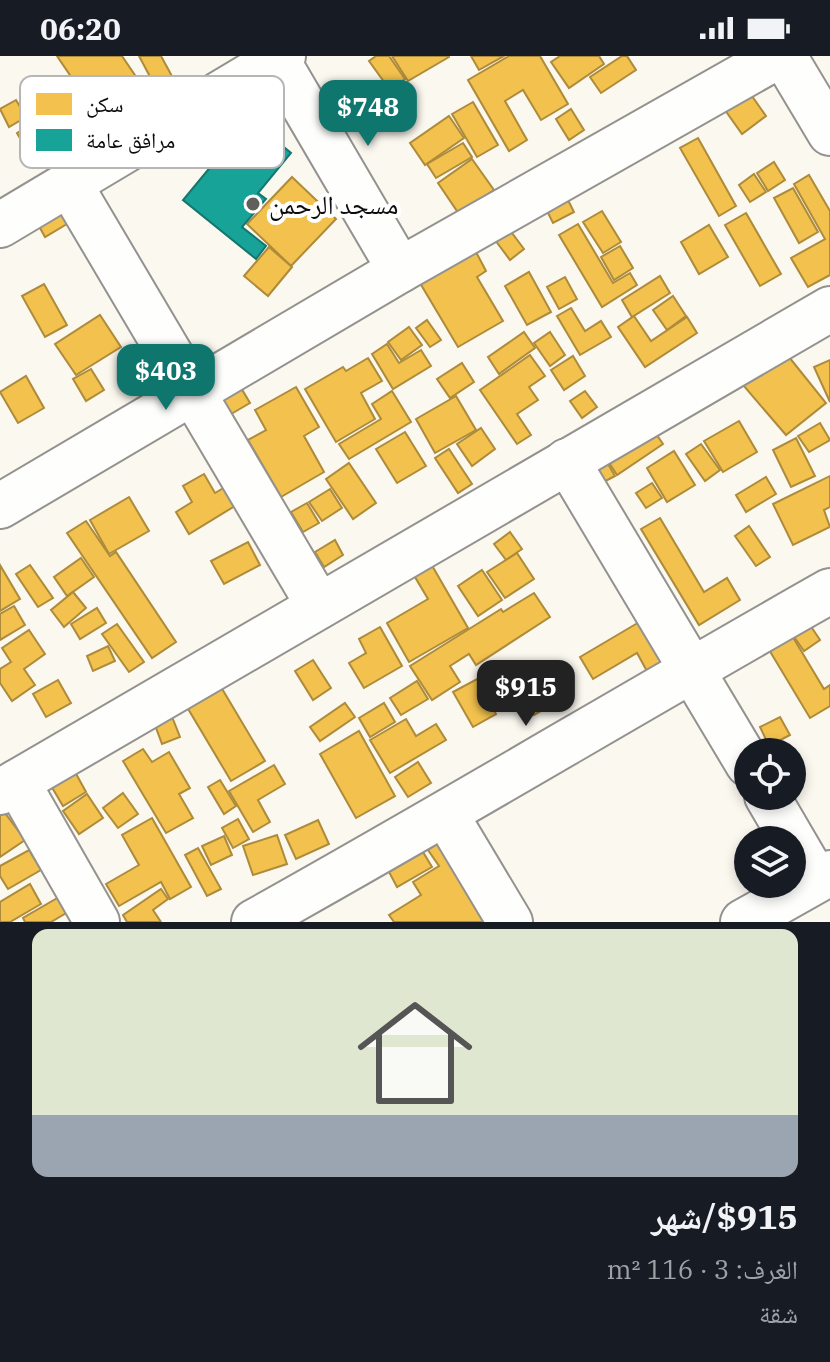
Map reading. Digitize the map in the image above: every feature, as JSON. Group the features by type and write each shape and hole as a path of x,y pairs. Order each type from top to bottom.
{"street":[{"path":"0,506 400,270 781,56 830,133"},
{"path":"250,76 280,58 400,270"},
{"path":"0,225 98,168"},
{"path":"70,185 319,606"},
{"path":"97,922 8,787 830,309"},
{"path":"567,461 734,740"},
{"path":"254,922 446,815 830,591"},
{"path":"743,922 823,877 777,810"},
{"path":"446,815 510,922"}],"building: سكن":[{"path":"57,56 122,56 136,76 71,76"},
{"path":"139,56 161,56 172,76 150,76"},
{"path":"376,56 389,56 405,79 390,90 369,61"},
{"path":"392,56 449,56 449,57 408,81"},
{"path":"471,56 504,56 479,70"},
{"path":"509,56 540,56 568,104 541,120 523,90 505,101 527,140 509,151 468,80"},
{"path":"560,56 599,56 604,64 569,88 551,62"},
{"path":"622,56 627,56 636,70 601,93 590,77"},
{"path":"745,86 766,116 742,134 720,103"},
{"path":"16,100 20,107 20,121 9,127 0,109"},
{"path":"473,102 498,145 477,157 452,114"},
{"path":"571,109 584,130 569,140 556,119"},
{"path":"449,116 464,138 425,165 410,143"},
{"path":"698,138 736,206 719,216 680,148"},
{"path":"463,143 472,157 436,178 427,164"},
{"path":"472,159 494,190 459,214 438,183"},
{"path":"774,162 785,180 768,191 757,173"},
{"path":"754,174 766,192 750,202 739,185"},
{"path":"809,175 830,211 830,275 808,287 791,258 825,239 794,184"},
{"path":"292,177 336,219 291,266 247,224"},
{"path":"793,188 818,232 799,243 774,198"},
{"path":"566,196 574,212 553,223 545,207"},
{"path":"56,205 67,224 45,237 34,217"},
{"path":"602,211 621,242 603,253 583,222"},
{"path":"746,213 781,274 760,286 725,225"},
{"path":"578,224 613,283 630,273 637,285 602,307 559,235"},
{"path":"506,225 524,249 510,260 492,236"},
{"path":"709,225 728,257 699,274 681,242"},
{"path":"620,246 633,268 614,280 601,257"},
{"path":"269,247 292,267 268,296 244,276"},
{"path":"475,250 486,271 477,277 503,321 458,347 420,283"},
{"path":"529,272 551,312 527,325 505,286"},
{"path":"660,276 670,293 632,317 622,300"},
{"path":"565,277 577,299 559,309 547,287"},
{"path":"44,284 67,325 45,337 22,296"},
{"path":"673,296 686,316 667,330 653,310"},
{"path":"571,308 585,331 601,321 611,337 580,355 557,316"},
{"path":"100,315 121,347 76,375 55,344"},
{"path":"634,316 651,341 687,317 697,333 645,367 618,327"},
{"path":"427,320 441,340 430,347 416,328"},
{"path":"409,327 422,345 401,360 388,342"},
{"path":"524,332 535,348 499,374 488,357"},
{"path":"550,332 565,355 550,366 534,343"},
{"path":"387,344 399,363 421,350 431,366 393,389 372,354"},
{"path":"158,352 169,371 134,391 123,371"},
{"path":"785,352 826,403 786,435 743,385"},
{"path":"530,355 545,376 529,387 538,400 517,414 531,435 517,444 480,390"},
{"path":"573,356 585,376 564,390 551,370"},
{"path":"368,358 382,381 361,393 375,419 336,442 305,389 343,367 346,371"},
{"path":"830,360 830,402 814,367"},
{"path":"462,363 474,382 450,398 437,379"},
{"path":"91,369 104,390 86,401 73,379"},
{"path":"231,371 250,403 226,417 207,385"},
{"path":"26,376 44,408 18,423 0,392"},
{"path":"296,387 319,427 304,436 324,472 281,497 248,440 266,430 255,410"},
{"path":"392,391 411,422 349,459 339,444 381,419 372,404"},
{"path":"585,391 597,407 582,418 570,401"},
{"path":"456,396 476,430 435,453 416,419"},
{"path":"739,421 757,452 723,472 704,441"},
{"path":"820,423 830,440 809,452 798,436"},
{"path":"481,428 495,449 472,466 457,444"},
{"path":"652,428 663,444 617,475 606,458"},
{"path":"405,432 426,466 397,483 376,449"},
{"path":"796,438 815,476 791,487 773,450"},
{"path":"701,444 720,470 705,481 686,454"},
{"path":"449,449 472,484 458,493 435,458"},
{"path":"674,451 695,485 667,502 647,468"},
{"path":"604,457 615,476 602,483 591,463"},
{"path":"349,463 376,503 353,519 326,479"},
{"path":"204,474 215,493 237,480 248,498 189,534 176,512 192,502 183,486"},
{"path":"830,476 830,507 824,510 830,527 793,545 773,504"},
{"path":"766,477 776,494 746,512 736,495"},
{"path":"652,483 662,498 646,508 636,493"},
{"path":"330,489 342,508 322,521 309,502"},
{"path":"129,497 149,531 109,554 90,520"},
{"path":"307,503 319,523 303,532 291,512"},
{"path":"660,518 704,592 727,578 740,600 699,625 641,529"},
{"path":"86,521 110,556 116,552 176,642 152,658 67,533"},
{"path":"749,526 770,557 756,566 735,536"},
{"path":"510,532 522,549 506,560 494,544"},
{"path":"335,540 343,555 324,567 315,552"},
{"path":"248,542 260,565 224,584 211,561"},
{"path":"517,553 534,579 505,598 487,572"},
{"path":"81,558 94,577 67,596 54,577"},
{"path":"430,562 468,628 409,662 387,623 428,599 412,572"},
{"path":"0,565 20,599 0,611"},
{"path":"30,565 53,598 38,607 16,574"},
{"path":"482,570 502,600 478,616 458,586"},
{"path":"73,592 86,608 64,627 51,610"},
{"path":"534,593 550,617 476,665 469,654 450,666 460,682 432,700 410,666 501,609 503,612"},
{"path":"14,606 25,625 0,640 0,614"},
{"path":"97,608 106,623 80,639 71,624"},
{"path":"641,621 671,671 653,682 637,653 593,679 580,657"},
{"path":"808,622 820,640 804,651 792,634"},
{"path":"117,624 144,662 129,672 102,634"},
{"path":"380,627 402,666 364,688 349,663 366,653 359,639"},
{"path":"29,630 45,654 24,669 35,685 12,701 0,683 0,669 11,662 2,648"},
{"path":"791,634 824,689 830,685 830,706 810,718 768,648"},
{"path":"108,646 115,661 93,671 87,656"},
{"path":"313,660 331,688 313,700 295,671"},
{"path":"547,676 562,698 551,706 536,683"},
{"path":"477,679 496,714 473,727 453,692"},
{"path":"58,680 71,703 46,717 33,694"},
{"path":"532,680 548,707 534,715 518,688"},
{"path":"417,681 428,699 401,715 390,698"},
{"path":"221,687 265,761 231,781 187,707"},
{"path":"345,703 355,717 320,741 310,727"},
{"path":"384,703 395,722 370,737 359,718"},
{"path":"167,704 180,737 162,744 155,725"},
{"path":"780,717 790,735 765,738 760,727"},
{"path":"406,719 416,736 436,724 446,740 390,773 370,740"},
{"path":"359,731 395,796 356,818 320,754"},
{"path":"143,749 152,762 169,752 190,788 179,794 193,818 166,833 123,761"},
{"path":"418,762 431,783 408,797 395,777"},
{"path":"274,765 285,784 258,800 270,822 253,832 229,791"},
{"path":"74,770 86,792 63,806 50,784"},
{"path":"220,780 236,806 224,814 208,787"},
{"path":"123,793 138,814 118,828 103,808"},
{"path":"87,794 103,818 79,834 63,811"},
{"path":"0,810 25,840 0,857"},
{"path":"152,818 191,887 170,899 161,882 119,906 106,884 139,865 122,835"},
{"path":"238,819 249,839 233,848 222,828"},
{"path":"318,820 329,844 296,859 285,835"},
{"path":"277,835 287,864 253,875 243,846"},
{"path":"224,836 232,855 211,865 202,846"},
{"path":"443,840 496,922 394,922 389,915 421,895 413,882 439,866 428,850"},
{"path":"198,848 221,889 207,896 185,855"},
{"path":"29,850 41,870 8,889 0,876 0,866"},
{"path":"423,852 432,867 397,887 389,872"},
{"path":"30,884 41,904 10,922 0,922 0,902"},
{"path":"161,889 168,899 153,910 161,922 127,922 123,915"},
{"path":"59,897 68,912 51,922 25,922 23,918"}],"building: مرافق عامة":[{"path":"284,147 291,153 284,161"},
{"path":"209,168 279,168 258,193 266,199 242,227 266,246 256,259 183,200"}],"place":[{"name":"مسجد الرحمن","path":"253,204"}]}
